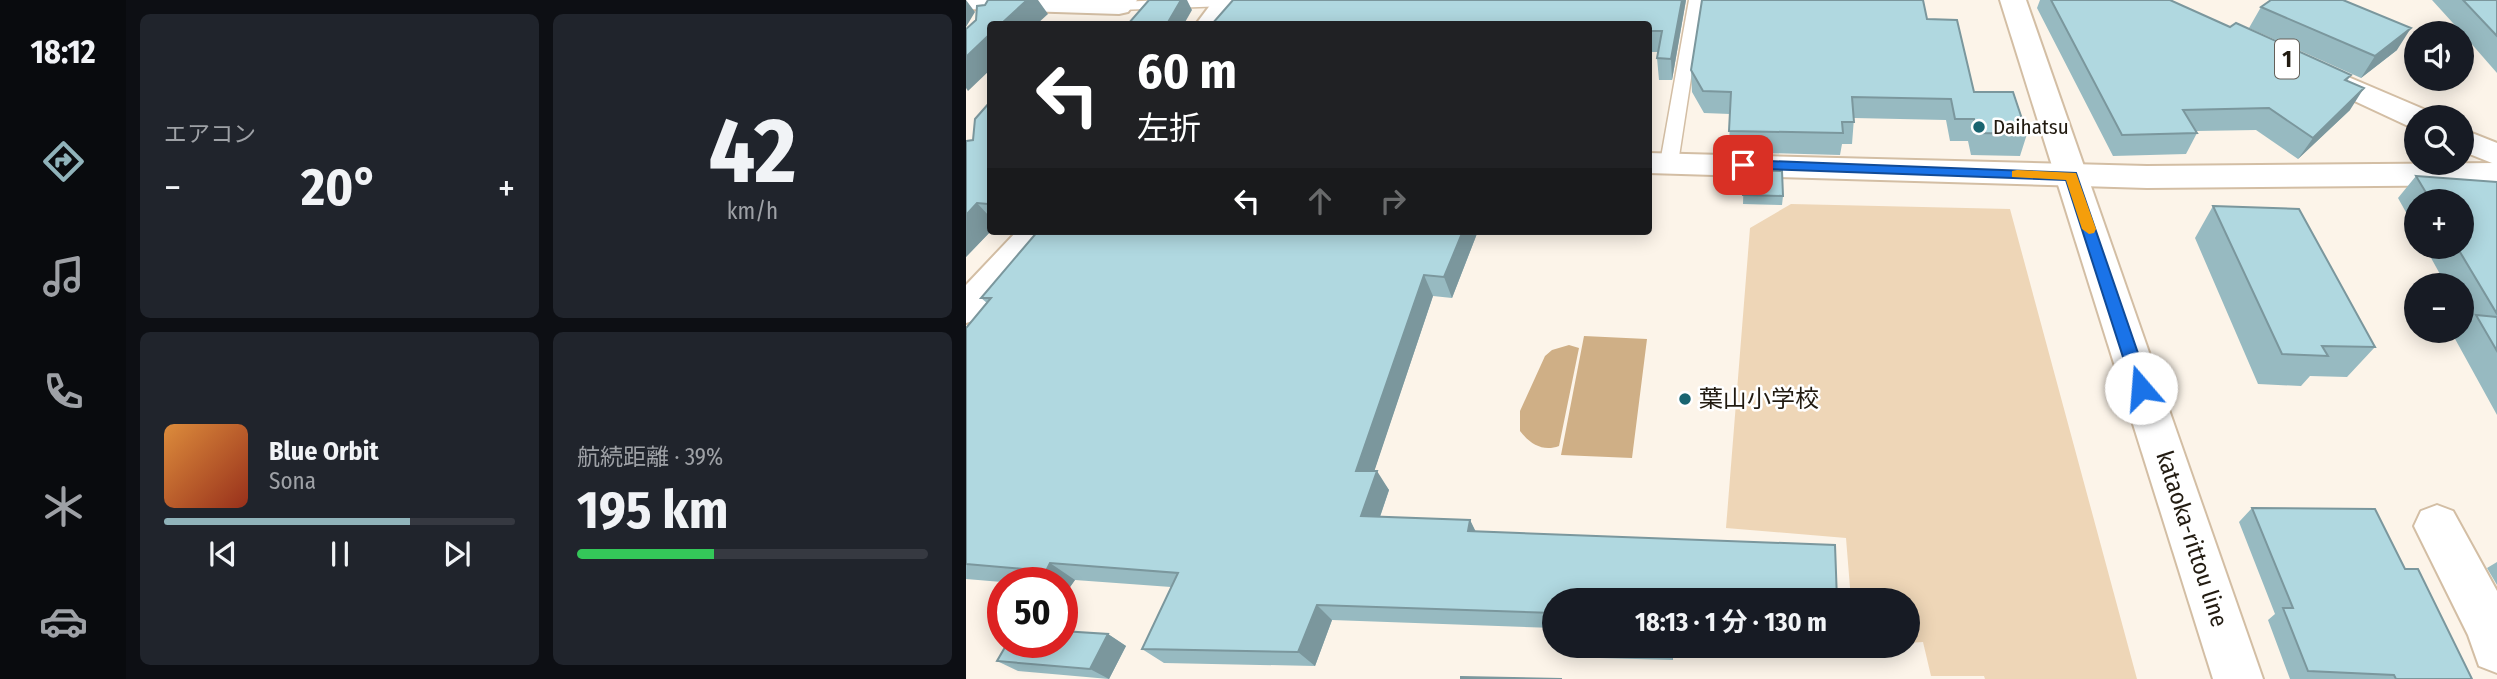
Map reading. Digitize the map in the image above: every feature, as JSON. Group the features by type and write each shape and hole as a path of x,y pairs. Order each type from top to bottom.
{"main road":[{"name":"kataoka-rittou line","path":"2013,0 2238,679"},
{"path":"966,1 1005,7 1122,3"},
{"path":"1211,21 1226,1"},
{"name":"1","path":"2294,62 2404,112"},
{"path":"2474,144 2497,155"},
{"path":"1659,163 2071,176 2497,174"},
{"path":"966,309 1033,235"},
{"path":"2437,526 2490,627 2497,648"}],"lane":[{"path":"1659,163 1696,0"},
{"path":"1122,3 1226,1"}],"shaded area":[{"path":"1791,204 2010,209 2137,679 1985,679 1984,676 1931,676 1923,642 1920,642 1920,588 1850,588 1846,538 1726,528 1750,228"},
{"path":"1584,336 1647,339 1632,458 1561,455"},
{"path":"1569,345 1579,348 1559,446 1542,447 1528,440 1520,431 1520,411 1545,356 1552,350"}],"building":[{"path":"988,0 1027,0 1004,21 987,21 987,37 966,57 966,29 976,20 977,6 985,5"},
{"path":"1149,0 1181,0 1169,21 1131,21"},
{"path":"1233,0 1682,0 1671,59 1657,58 1662,31 1652,31 1652,21 1215,21"},
{"path":"1702,0 1923,0 1927,19 1957,20 1974,92 2013,92 2027,134 1977,133 1974,119 1955,119 1951,99 1852,97 1854,122 1842,122 1843,133 1729,131 1731,92 1703,91 1691,70"},
{"path":"2051,0 2170,0 2230,27 2236,23 2351,75 2345,80 2364,88 2313,138 2269,108 2183,110 2197,133 2122,135"},
{"path":"2271,0 2343,0 2404,25 2404,33 2375,56 2261,7"},
{"path":"2463,0 2497,0 2497,36"},
{"path":"987,105 987,204 977,203 966,215 966,141 973,140 975,119"},
{"path":"1744,170 1782,171 1783,196 1743,195"},
{"path":"2416,176 2497,182 2497,314 2464,259 2474,259 2474,189 2424,189"},
{"path":"2213,206 2299,209 2375,347 2322,346 2328,356 2282,354"},
{"path":"1035,235 1461,235 1444,277 1424,275 1356,471 1377,471 1361,516 1470,520 1468,531 1835,545 1837,588 1542,588 1542,613 1317,605 1298,652 1142,649 1178,573 1050,563 1048,567 966,564 966,328 991,298 981,298"},
{"path":"2476,315 2497,317 2497,351"},
{"path":"2252,508 2375,509 2405,569 2418,569 2472,679 2396,679 2394,675 2308,671 2283,608 2293,608"},
{"path":"1078,632 1108,634 1090,669 997,661 999,658 1078,658"},
{"path":"1461,677 1562,679 1461,679"}],"slow traffic":[{"path":"2017,174 2071,176 2089,229"}],"place":[{"name":"Daihatsu","path":"1979,127"},
{"name":"葉山小学校","path":"1685,399"}],"route":[{"path":"1743,165 2071,176 2141,388"}]}
